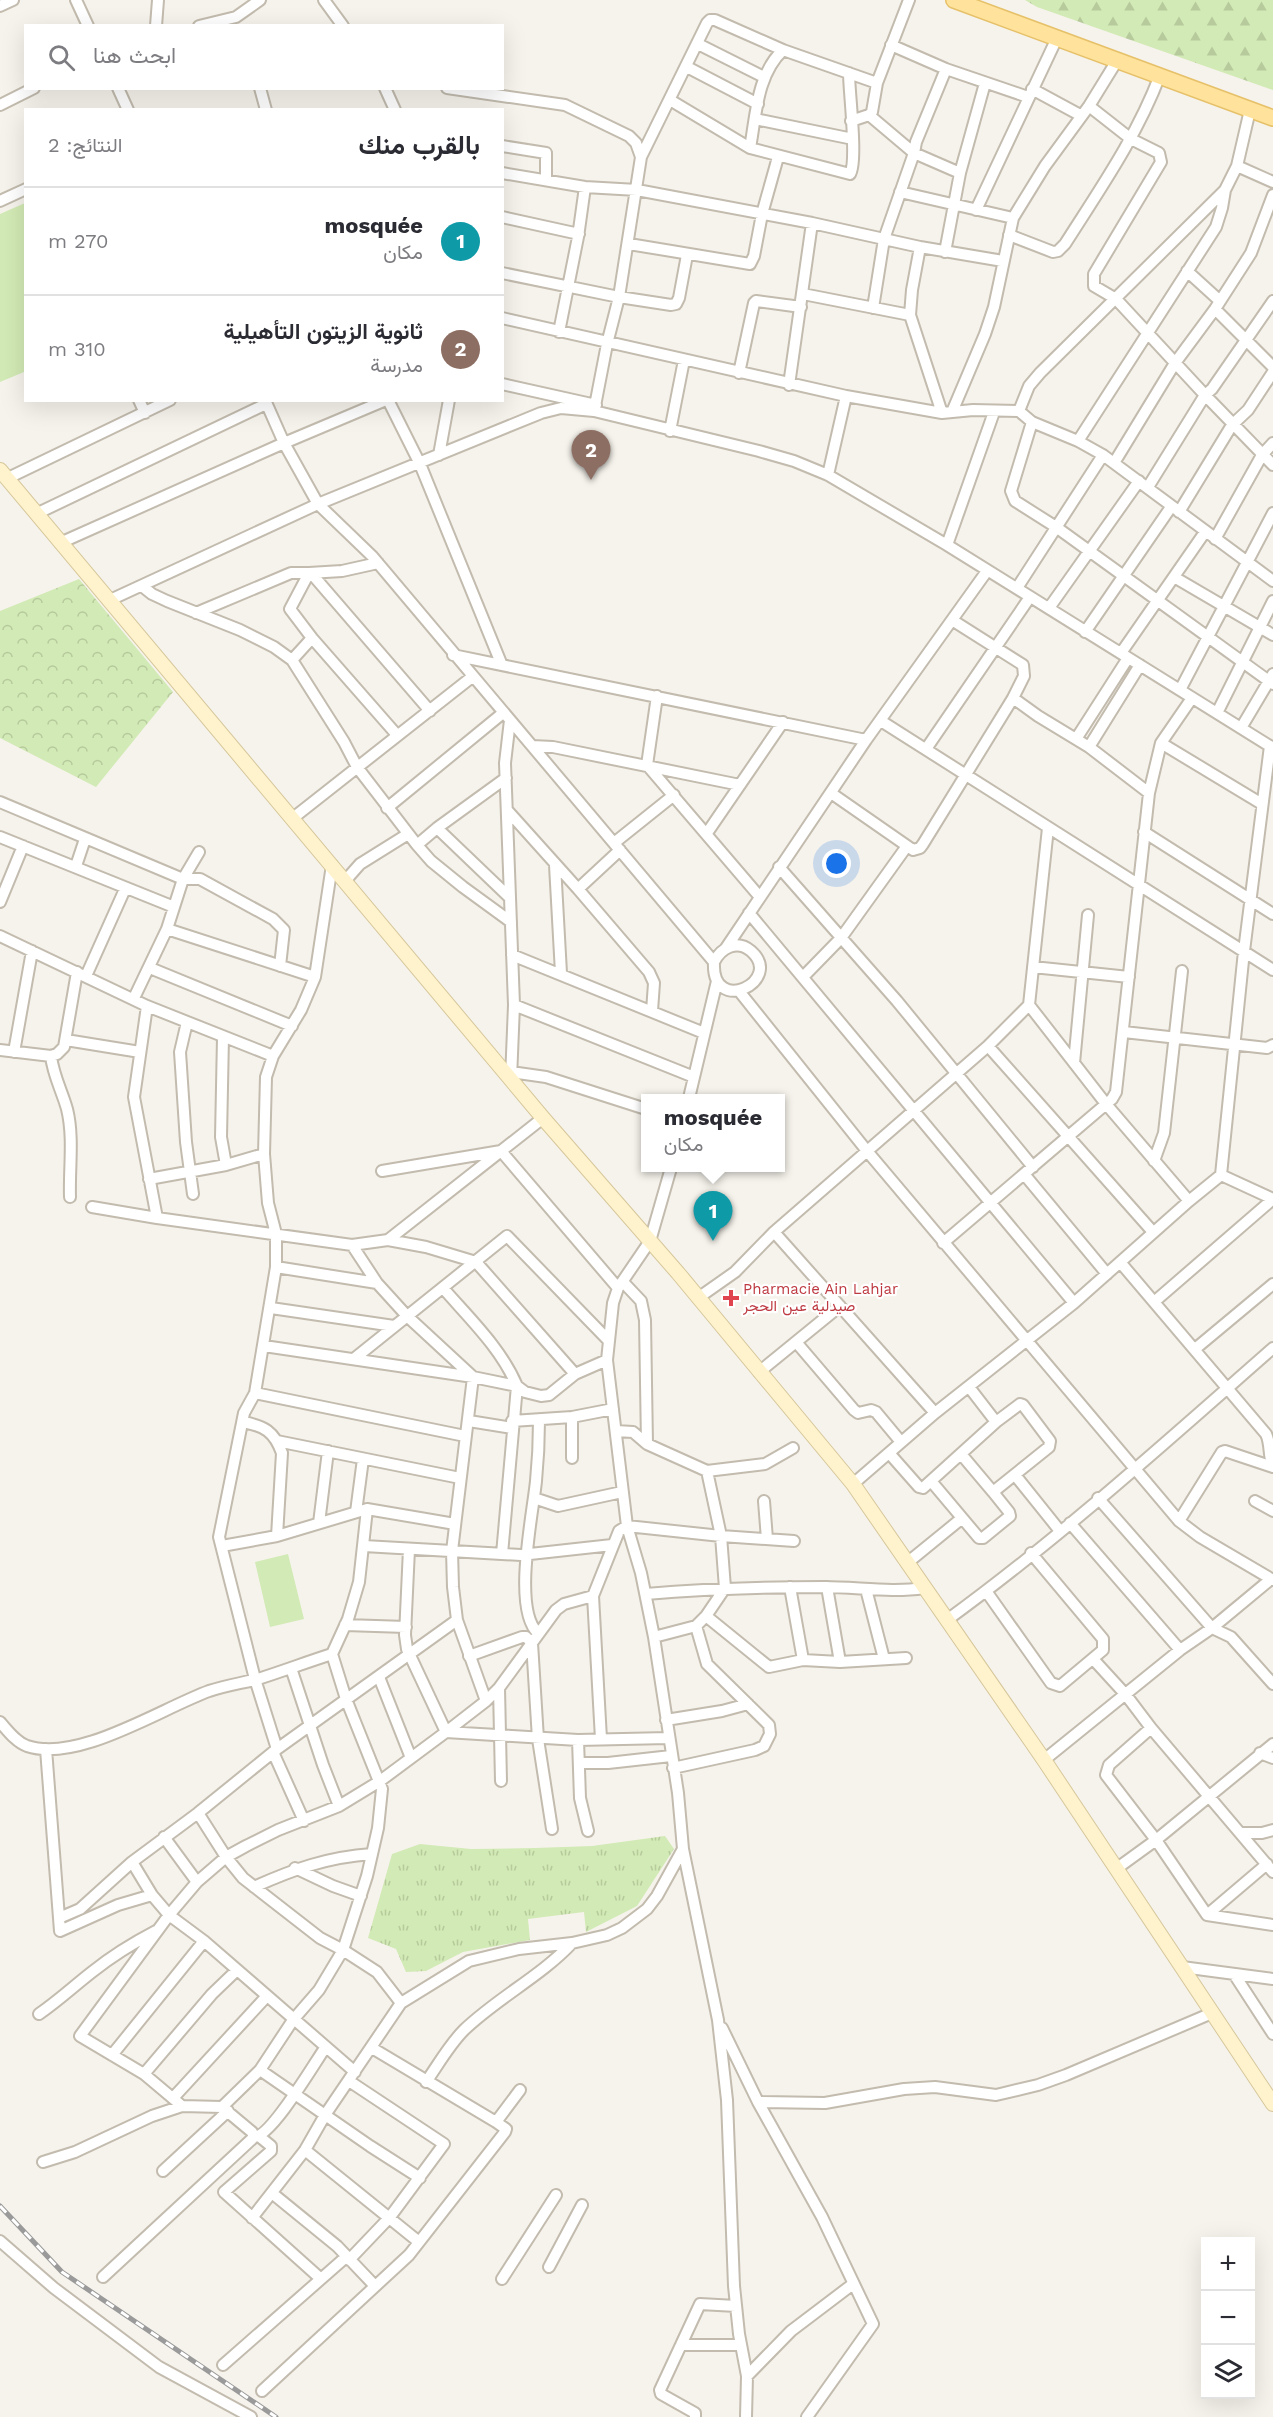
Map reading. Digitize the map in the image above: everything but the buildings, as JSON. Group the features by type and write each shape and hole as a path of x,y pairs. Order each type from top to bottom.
{"main road":[{"path":"954,0 1273,118"},
{"path":"972,0 991,13"},
{"path":"4,474 853,1484 1044,1760 1273,2104"}],"street":[{"path":"0,6 13,0"},
{"path":"76,0 87,24"},
{"path":"156,24 158,0"},
{"path":"215,24 238,21 260,0"},
{"path":"324,0 342,24"},
{"path":"850,121 872,112 877,83 909,0"},
{"path":"595,408 629,244 642,157 707,23 715,20 783,50 877,83"},
{"path":"976,210 1057,38"},
{"path":"698,44 764,77"},
{"path":"891,45 946,69 985,83 1030,93 1080,115"},
{"path":"750,148 764,77 771,61 783,50"},
{"path":"947,412 985,334 994,307 1013,218 1045,166 1080,115 1089,106 1118,59"},
{"path":"687,67 758,104"},
{"path":"873,308 884,239 916,142 946,69"},
{"path":"670,100 750,148 850,174 853,168 853,139 850,121 849,73"},
{"path":"1009,235 1053,252 1061,249 1131,138 1160,75"},
{"path":"945,252 960,174 985,83"},
{"path":"0,105 30,90"},
{"path":"119,90 127,108"},
{"path":"261,90 265,108"},
{"path":"386,90 394,108"},
{"path":"461,90 565,105 629,136 642,157"},
{"path":"1089,106 1131,138 1159,153 1161,162 1094,274 1094,286 1116,299 1232,425 1273,465"},
{"path":"1078,441 1216,227 1225,190 1237,166 1250,110"},
{"path":"869,115 914,153 960,174"},
{"path":"755,119 853,139"},
{"path":"504,146 546,153 546,179"},
{"path":"629,244 750,264 754,256 762,214 778,157"},
{"path":"1237,166 1273,182"},
{"path":"504,173 585,187 637,190 812,223 945,252 1003,261"},
{"path":"559,332 579,234 585,187"},
{"path":"0,201 24,190"},
{"path":"1019,411 1029,386 1040,373 1225,190"},
{"path":"900,192 1013,218"},
{"path":"1114,463 1175,363 1251,253 1273,195"},
{"path":"504,217 579,234"},
{"path":"789,385 812,223"},
{"path":"920,247 910,299 910,315 947,412"},
{"path":"504,273 619,297 676,304 687,255"},
{"path":"1187,271 1246,340 1273,367"},
{"path":"802,294 910,315"},
{"path":"739,373 754,303 756,301 801,307"},
{"path":"1049,608 1089,551 1144,484 1273,302"},
{"path":"504,318 607,344 846,396 947,412 973,410 994,412 1010,409 1019,411 1032,422 1078,441 1103,455 1273,581"},
{"path":"670,431 684,360"},
{"path":"1085,632 1175,510 1232,425 1248,410 1273,372"},
{"path":"504,385 595,408 670,431 771,454 828,475 947,545 1271,747 1244,951 1221,1175 1029,1341 935,1413 853,1484"},
{"path":"828,475 846,396"},
{"path":"140,402 145,413"},
{"path":"4,474 166,402"},
{"path":"38,513 265,402 284,443 318,504 378,563 453,655 714,962"},
{"path":"60,543 284,443 382,402"},
{"path":"388,402 420,464 501,663"},
{"path":"439,455 449,402"},
{"path":"110,600 318,504 551,410 595,408"},
{"path":"947,545 994,412"},
{"path":"1032,422 1011,491 1012,498 1125,575 1156,601 1243,663 1272,680 1241,728"},
{"path":"1076,739 1156,601 1210,535 1262,454 1273,443"},
{"path":"1017,588 1103,455"},
{"path":"1180,690 1273,513"},
{"path":"196,613 291,573 349,570 378,563"},
{"path":"726,948 866,740 987,571"},
{"path":"310,573 290,609 312,638 397,735"},
{"path":"310,573 430,711"},
{"path":"1174,577 1273,635"},
{"path":"142,586 152,594 240,630 274,647 292,660 357,767 417,845 431,861 463,888 511,922"},
{"path":"926,749 1030,597"},
{"path":"1217,713 1273,601"},
{"path":"831,793 913,850 920,848 923,844 1013,698 1024,676 1023,665 952,620"},
{"path":"292,660 312,638"},
{"path":"453,655 501,663 866,740"},
{"path":"1089,747 1140,665"},
{"path":"293,818 472,677"},
{"path":"647,765 657,696"},
{"path":"1013,698 1089,747 1149,793"},
{"path":"944,1243 1106,1104 1116,1092 1149,793 1161,743 1192,698"},
{"path":"507,716 506,778 514,1005 511,1076 546,1077 641,1108"},
{"path":"387,808 507,716"},
{"path":"881,721 1048,828 1138,882 1273,970"},
{"path":"707,833 783,722"},
{"path":"1161,743 1262,804"},
{"path":"532,746 553,747 740,785"},
{"path":"647,765 759,896"},
{"path":"417,845 506,778"},
{"path":"578,889 617,847 674,795"},
{"path":"0,802 183,879 200,879 279,924 284,930 280,966"},
{"path":"507,810 649,972 654,983 652,1011"},
{"path":"437,828 509,897"},
{"path":"698,1298 735,1272 774,1232 988,1046 1029,1005 1048,828"},
{"path":"1144,832 1273,914"},
{"path":"345,881 360,864 408,834"},
{"path":"0,837 174,907"},
{"path":"76,866 85,839"},
{"path":"0,902 22,846"},
{"path":"804,976 841,938 907,846"},
{"path":"135,998 167,929 183,879 199,852"},
{"path":"304,1821 275,1751 219,1537 244,1413 255,1393 271,1308 276,1267 276,1234 268,1203 264,1154 264,1089 273,1056 310,994 315,977 332,865"},
{"path":"555,865 561,973"},
{"path":"779,867 897,1001 1033,1167"},
{"path":"0,1050 51,1056 64,1047 81,974 125,888"},
{"path":"749,913 804,976 989,1203 1074,1303"},
{"path":"1074,1063 1088,915"},
{"path":"167,929 315,977"},
{"path":"0,936 135,998 147,1006 273,1056"},
{"path":"735,945 753,952 758,960 759,970 757,979 751,987 739,991 724,988 717,981 713,972 714,962 718,954 726,948 735,945"},
{"path":"14,1052 32,951"},
{"path":"512,955 704,1033"},
{"path":"150,968 292,1026"},
{"path":"1033,968 1129,977"},
{"path":"1154,1161 1164,1132 1182,972"},
{"path":"690,1094 717,981"},
{"path":"739,991 867,1151 1179,1521 1209,1542 1272,1579 1044,1760"},
{"path":"514,1005 694,1077"},
{"path":"1029,1005 1106,1104 1189,1201"},
{"path":"147,1006 134,1097 157,1218"},
{"path":"187,1022 180,1052 189,1172 193,1194"},
{"path":"1124,1032 1272,1047"},
{"path":"223,1037 221,1137 226,1165"},
{"path":"66,1040 140,1052"},
{"path":"988,1046 1153,1233"},
{"path":"51,1056 52,1071 67,1111 70,1197"},
{"path":"388,1240 543,1118"},
{"path":"382,1171 501,1151"},
{"path":"501,1151 621,1285 641,1301 645,1320 647,1444"},
{"path":"149,1179 226,1165 264,1154"},
{"path":"670,1172 650,1241 621,1285 613,1303 607,1360 627,1526 646,1594 654,1637 674,1768 683,1849 718,2020 727,2100 736,2306 747,2376 746,2417"},
{"path":"1024,1174 1107,1274"},
{"path":"1154,1302 1273,1199 1221,1175"},
{"path":"92,1207 352,1245 388,1240 426,1247 476,1262 575,1374"},
{"path":"774,1232 935,1413"},
{"path":"355,1358 507,1236 609,1341"},
{"path":"352,1245 376,1283 407,1316 473,1377"},
{"path":"1120,1262 1266,1434 1273,1466"},
{"path":"276,1267 376,1283"},
{"path":"1195,1349 1273,1284"},
{"path":"443,1288 495,1349 511,1372 516,1386 502,1554"},
{"path":"759,1372 840,1306"},
{"path":"271,1308 394,1326"},
{"path":"796,1342 854,1410 858,1413 871,1410 876,1412 901,1442"},
{"path":"264,1346 473,1377 516,1386 525,1392 541,1396 549,1395 575,1374 607,1360"},
{"path":"946,1620 986,1591 1070,1523 1273,1348"},
{"path":"473,1377 455,1524 453,1587 457,1620 486,1701"},
{"path":"969,1387 996,1422"},
{"path":"255,1393 465,1436"},
{"path":"889,1453 919,1487 923,1488 996,1422 1020,1404 1023,1405 1050,1441 1049,1447 993,1492"},
{"path":"469,1421 512,1425 613,1409"},
{"path":"572,1417 572,1458"},
{"path":"538,1633 533,1629 529,1618 525,1554 534,1498 539,1421"},
{"path":"243,1422 261,1425 277,1441 282,1453 277,1536"},
{"path":"616,1431 633,1432 647,1444 707,1471 765,1464 792,1448"},
{"path":"277,1441 460,1478"},
{"path":"319,1523 328,1451"},
{"path":"1179,1521 1222,1452 1273,1466"},
{"path":"931,1481 977,1537 983,1538 1010,1514 961,1454"},
{"path":"163,2171 260,2070 293,2020 319,1990 344,1950 361,1896 372,1854 382,1798 380,1781 346,1699 332,1654 359,1582 364,1545 363,1459"},
{"path":"654,1637 696,1626 726,1588 722,1536 707,1471"},
{"path":"1015,1475 1060,1530"},
{"path":"534,1498 558,1506 622,1492"},
{"path":"1098,1498 1212,1628 1232,1637 1271,1679"},
{"path":"764,1501 767,1539"},
{"path":"1255,1501 1273,1511"},
{"path":"222,1546 277,1536 362,1510 455,1524"},
{"path":"907,1563 962,1519"},
{"path":"1070,1523 1180,1650"},
{"path":"601,1739 593,1596 619,1531 627,1526 794,1541"},
{"path":"364,1545 502,1554 525,1554 612,1545"},
{"path":"409,1549 407,1648 446,1732"},
{"path":"986,1591 1051,1683 1060,1686 1094,1660 1103,1650 1101,1635 1031,1553"},
{"path":"790,1587 802,1660"},
{"path":"646,1594 726,1588 827,1587 888,1591 924,1588"},
{"path":"827,1587 840,1662"},
{"path":"866,1589 884,1659"},
{"path":"182,2106 144,2074 80,2036 170,1915 197,1882 226,1857 267,1835 339,1806 380,1781 446,1732 499,1688 556,1610 564,1604 593,1596"},
{"path":"706,1616 769,1667 802,1660 840,1662 906,1658"},
{"path":"59,1918 80,1908 132,1862 275,1751 457,1620"},
{"path":"345,1624 406,1628"},
{"path":"674,1768 764,1746 771,1734 769,1725 707,1664 696,1626"},
{"path":"469,1656 522,1637 526,1637 532,1643 538,1739 552,1829"},
{"path":"0,1722 12,1736 26,1746 46,1749 75,1747 109,1735 210,1691 332,1654"},
{"path":"1094,1660 1126,1695 1151,1728 1270,1868 1207,1915"},
{"path":"291,1668 339,1806"},
{"path":"379,1677 411,1758"},
{"path":"499,1688 501,1780"},
{"path":"666,1720 722,1711 748,1704"},
{"path":"1151,1728 1109,1765 1106,1771 1207,1915 1273,1925"},
{"path":"446,1732 538,1739 668,1738"},
{"path":"578,1740 580,1798 588,1831"},
{"path":"1116,1869 1156,1840 1273,1744"},
{"path":"46,1749 60,1931 118,1905 152,1894"},
{"path":"1260,1754 1273,1758"},
{"path":"580,1763 608,1763 671,1756"},
{"path":"198,1813 226,1857 243,1878 320,1938 344,1950 377,1972 401,2003"},
{"path":"1241,1833 1262,1833 1273,1830"},
{"path":"164,1837 197,1882"},
{"path":"252,2218 305,2150 325,2115 401,2003 469,1961 519,1949 572,1943 607,1935 647,1909 657,1896 683,1849"},
{"path":"254,1887 295,1868 343,1857 372,1854"},
{"path":"132,1862 152,1894 170,1915 204,1941 325,2048 352,2077 444,2144 390,2217 347,2258 223,2365"},
{"path":"295,1868 361,1896"},
{"path":"39,2014 112,1957 159,1929"},
{"path":"112,2055 204,1941"},
{"path":"426,2082 463,2031 512,1991 556,1960 572,1943"},
{"path":"1182,1967 1273,1979"},
{"path":"144,2074 212,1994 237,1970"},
{"path":"1234,1974 1273,2034"},
{"path":"173,2098 266,1997"},
{"path":"758,2102 825,2103 904,2089 935,2087 996,2095 1038,2085 1066,2075 1212,2013"},
{"path":"718,2020 758,2102 822,2217 873,2324 807,2417"},
{"path":"103,2277 276,2121 325,2048"},
{"path":"262,2391 409,2255 506,2129 372,2048"},
{"path":"260,2070 420,2178"},
{"path":"496,2122 520,2090"},
{"path":"43,2162 75,2152 152,2116 182,2106 225,2109 271,2146 271,2151 224,2192 321,2279"},
{"path":"305,2150 419,2242"},
{"path":"272,2193 337,2246 375,2286"},
{"path":"502,2279 556,2195"},
{"path":"549,2267 582,2205"},
{"path":"0,2241 54,2288 159,2367 250,2417"},
{"path":"747,2376 791,2331 854,2284"},
{"path":"695,2417 695,2413 660,2392 700,2304 736,2306"},
{"path":"681,2345 741,2345"}],"green space":[{"path":"1025,0 1273,0 1273,90 1037,7"},
{"path":"24,203 24,372 0,382 0,214"},
{"path":"79,579 173,692 96,787 0,738 0,611"},
{"path":"288,1554 304,1619 270,1627 255,1562"},
{"path":"665,1836 674,1849 637,1906 586,1932 584,1912 528,1919 530,1940 463,1952 426,1971 406,1972 396,1949 368,1938 392,1854 420,1844 471,1849 535,1848 592,1846"}],"railway":[{"path":"0,2206 62,2272 276,2417"}],"place":[{"name":"ثانوية الزيتون التأهيلية","path":"591,480"},
{"name":"mosquée","path":"713,1241"},
{"name":"Pharmacie Ain Lahjar صيدلية عين الحجر","path":"731,1298"}]}
